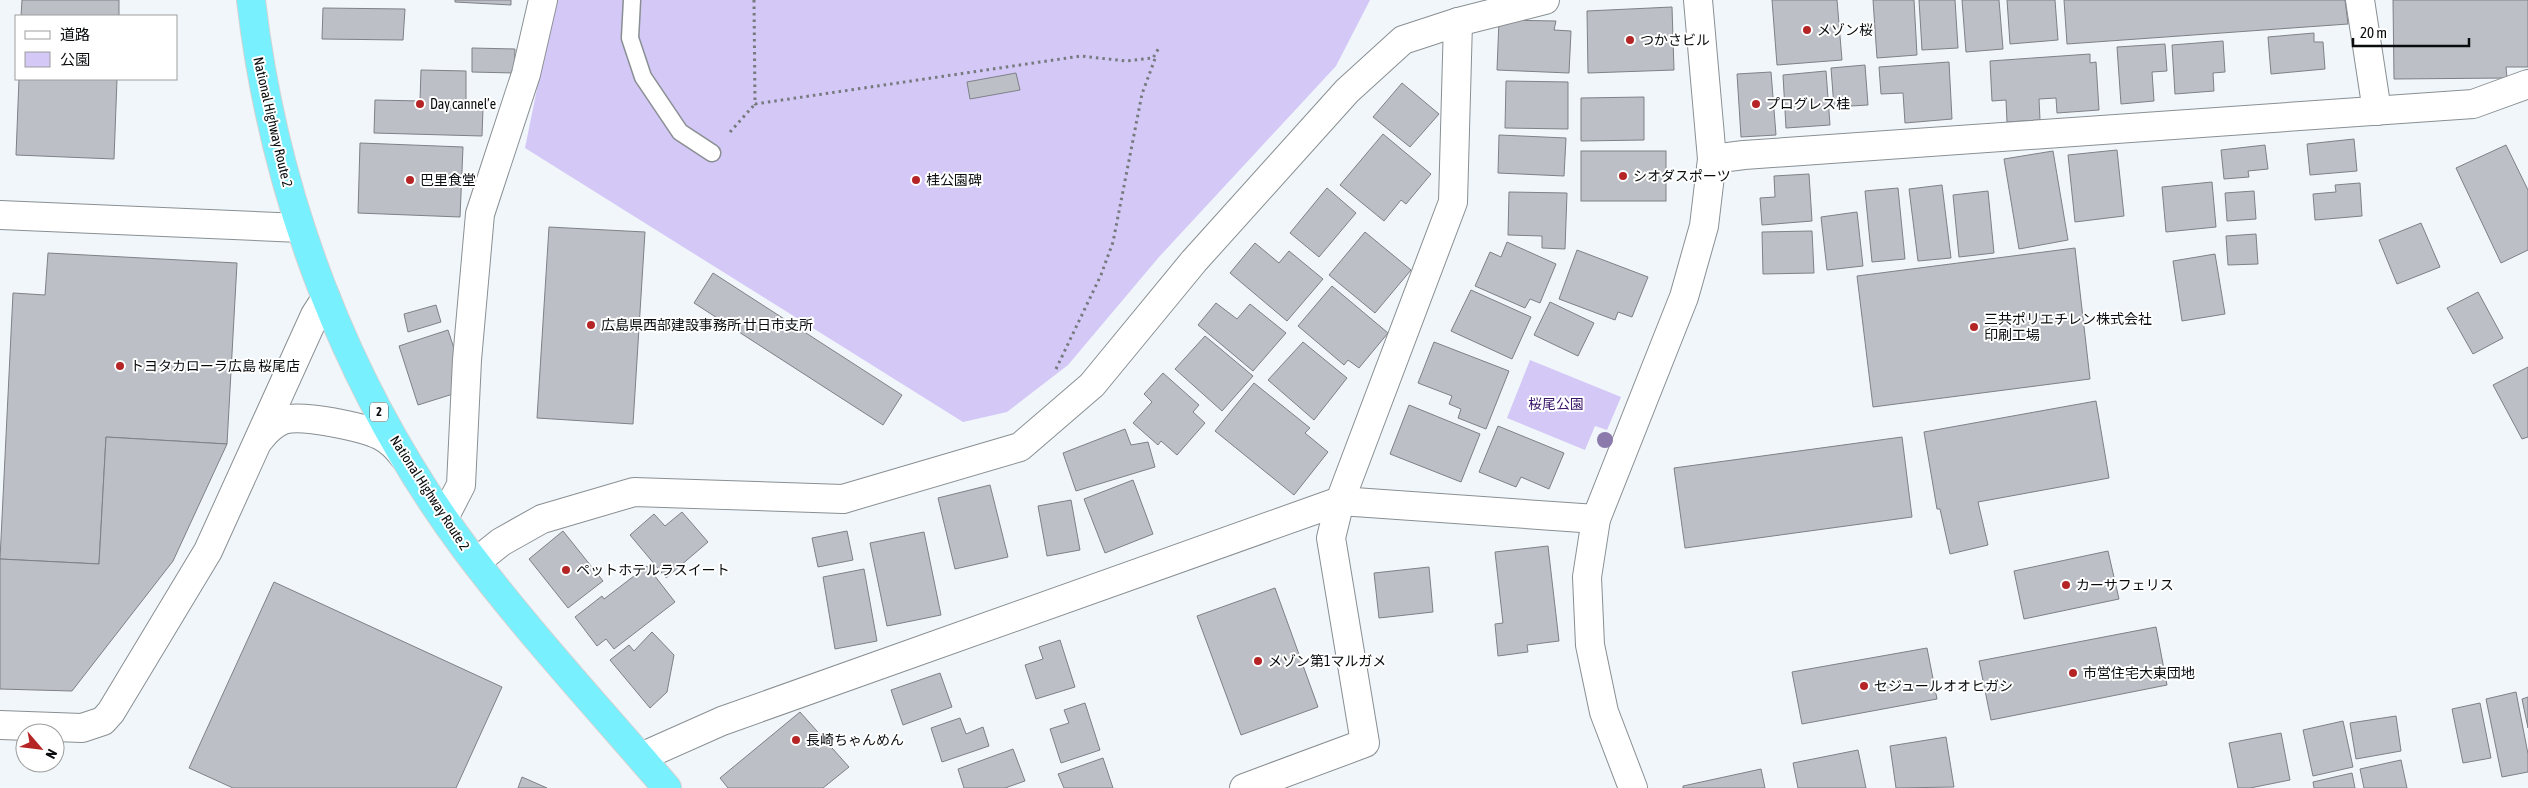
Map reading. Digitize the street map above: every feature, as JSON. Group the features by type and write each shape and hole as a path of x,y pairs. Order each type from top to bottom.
{"highway":[{"name":"National Highway Route 2","path":"251,0 256,46 271,123 300,228 346,346 381,417 444,518 476,562 667,788"}],"street":[{"path":"444,518 461,485 467,360 480,214 526,74 543,0"},
{"path":"476,562 501,542 542,519 634,492 843,500 1020,447 1092,385 1194,261 1347,91 1403,40 1458,22 1544,0"},
{"path":"1633,788 1604,712 1590,645 1587,576 1596,519 1684,297 1704,226 1712,159 1698,0"},
{"path":"2360,0 2377,111"},
{"path":"1244,788 1365,744 1331,538 1340,501 1453,202 1458,22"},
{"path":"1712,159 1744,155 2473,104 2528,84"},
{"path":"0,215 300,228"},
{"path":"0,725 82,728 103,721 111,712 196,573 315,315 326,298"},
{"path":"256,444 268,428 284,420 303,419 364,430 381,436 395,446 407,460"},
{"path":"641,757 714,724 1340,501 1596,519"}],"lane":[{"path":"632,0 630,38 643,77 680,132 712,153"}],"path":[{"path":"754,0 755,104"},
{"path":"712,153 755,104 1080,56 1126,62 1153,58 1160,46 1142,94 1113,242 1101,275 1051,380 1052,418"}],"green space":[{"path":"555,0 1370,0 1336,66 1159,257 1068,365 1007,412 963,422 525,148"},
{"name":"桜尾公園","path":"1530,360 1621,397 1607,430 1595,426 1585,450 1507,418"}],"building":[{"path":"22,0 119,0 119,15 21,15"},
{"path":"455,0 511,0 511,5 455,2"},
{"name":"メゾン桜","path":"1772,0 1837,0 1842,60 1777,65"},
{"path":"1873,0 1914,0 1917,55 1877,58"},
{"path":"1919,0 1955,0 1958,48 1922,50"},
{"path":"1962,0 1999,0 2003,49 1966,52"},
{"path":"2007,0 2055,0 2058,40 2010,44"},
{"path":"2064,0 2345,0 2348,24 2067,44"},
{"path":"2393,0 2528,0 2528,67 2506,67 2507,78 2394,79"},
{"name":"つかさビル","path":"1672,7 1674,70 1588,73 1587,11"},
{"path":"323,8 405,9 403,40 322,39"},
{"path":"1499,20 1556,21 1554,30 1571,31 1569,73 1497,70"},
{"path":"2314,33 2314,42 2323,42 2325,69 2271,74 2268,37"},
{"path":"2223,41 2225,72 2213,73 2214,91 2175,94 2172,45"},
{"path":"2165,44 2167,71 2152,72 2154,101 2121,104 2117,47"},
{"path":"472,48 515,49 514,73 472,72"},
{"path":"2090,54 2090,63 2096,62 2099,110 2057,113 2056,98 2039,99 2040,120 2007,122 2006,100 1992,101 1990,61"},
{"path":"1949,62 1952,119 1905,123 1903,93 1881,94 1879,67"},
{"path":"1865,65 1868,105 1834,107 1831,68"},
{"name":"Day cannel’e","path":"421,70 466,71 466,107 483,108 482,136 374,133 375,100 420,101"},
{"path":"1826,71 1830,125 1786,128 1783,75"},
{"name":"プログレス桂","path":"1771,72 1776,135 1741,137 1737,74"},
{"path":"1016,73 1020,90 970,99 967,82"},
{"path":"19,80 117,80 114,159 16,155"},
{"path":"1506,81 1568,82 1568,129 1505,128"},
{"path":"1402,83 1439,114 1410,147 1373,117"},
{"path":"1644,97 1644,140 1581,141 1581,98"},
{"path":"1383,134 1431,174 1406,204 1401,200 1384,221 1340,185"},
{"path":"1499,135 1566,138 1564,176 1498,173"},
{"path":"2354,139 2357,171 2310,175 2307,144"},
{"name":"巴里食堂","path":"360,143 463,147 460,217 358,213"},
{"path":"2265,145 2268,169 2248,171 2249,177 2224,179 2221,150"},
{"path":"2506,145 2528,190 2528,250 2501,263 2456,168"},
{"path":"2117,150 2124,216 2075,222 2068,155"},
{"name":"シオダスポーツ","path":"1581,151 1666,151 1666,201 1581,201"},
{"path":"2053,151 2068,240 2019,249 2004,159"},
{"path":"1809,174 1812,221 1762,225 1760,198 1775,197 1774,176"},
{"path":"2212,182 2216,227 2166,232 2162,187"},
{"path":"2360,183 2362,216 2315,220 2313,194 2336,192 2335,185"},
{"path":"1942,185 1951,258 1918,261 1909,189"},
{"path":"1327,188 1356,213 1319,257 1290,233"},
{"path":"1898,188 1905,259 1872,262 1865,191"},
{"path":"1988,191 1994,253 1959,257 1953,195"},
{"path":"2254,191 2256,219 2227,221 2225,193"},
{"path":"1509,192 1567,193 1565,249 1542,248 1542,236 1508,235"},
{"path":"1857,212 1863,266 1827,270 1821,217"},
{"path":"2421,223 2440,267 2397,284 2379,240"},
{"name":"広島県西部建設事務所 廿日市支所","path":"549,227 645,232 633,424 537,418"},
{"path":"1812,231 1814,273 1763,274 1762,232"},
{"path":"1365,232 1411,270 1375,313 1329,275"},
{"path":"2256,234 2258,264 2228,265 2226,236"},
{"path":"1507,242 1556,264 1540,303 1530,299 1525,308 1475,286 1490,252 1501,257"},
{"path":"1255,243 1279,263 1289,251 1323,279 1287,321 1230,273"},
{"name":"三共ポリエチレン株式会社 印刷工場","path":"2075,248 2090,379 1873,407 1857,276"},
{"path":"1577,250 1648,277 1632,317 1618,312 1615,320 1559,299"},
{"name":"トヨタカローラ広島 桜尾店","path":"48,253 237,263 227,444 106,437 99,564 0,559 13,293 45,295"},
{"path":"2215,254 2225,314 2182,321 2173,261"},
{"path":"713,273 902,395 883,425 694,303"},
{"path":"1332,286 1388,333 1359,368 1348,360 1344,365 1298,326"},
{"path":"1471,290 1531,317 1512,359 1451,331"},
{"path":"2478,292 2503,338 2473,354 2447,308"},
{"path":"1550,302 1594,323 1578,356 1534,335"},
{"path":"1216,303 1237,319 1250,304 1286,333 1253,371 1198,325"},
{"path":"436,305 441,322 408,332 404,314"},
{"path":"448,330 459,364 453,394 418,405 399,346"},
{"path":"1205,336 1253,376 1222,411 1175,369"},
{"path":"1303,342 1347,378 1314,420 1268,380"},
{"path":"1434,342 1509,371 1486,429 1458,418 1461,409 1449,404 1452,396 1418,383"},
{"path":"2528,367 2528,437 2522,439 2493,385"},
{"path":"1163,373 1199,405 1193,412 1205,423 1177,455 1161,441 1158,445 1133,423 1152,402 1144,394"},
{"path":"1254,383 1310,428 1305,433 1328,452 1294,495 1215,431"},
{"path":"2096,401 2109,478 1978,502 1988,545 1950,554 1940,509 1937,509 1924,432"},
{"path":"1409,405 1480,434 1461,482 1390,454"},
{"path":"1498,426 1564,453 1549,489 1521,477 1516,487 1479,472"},
{"path":"1125,429 1131,445 1148,442 1155,467 1076,491 1063,453"},
{"path":"106,437 227,444 173,561 72,691 0,689 0,559 99,564"},
{"path":"1902,437 1912,517 1685,548 1674,468"},
{"path":"1133,480 1153,534 1105,553 1084,499"},
{"path":"990,485 1008,557 955,569 938,498"},
{"path":"1071,500 1080,550 1047,556 1038,506"},
{"path":"682,512 708,542 666,578 630,535 654,514 665,526"},
{"name":"ペットホテルラスイート","path":"563,531 603,581 568,608 529,559"},
{"path":"847,531 853,560 818,567 812,538"},
{"path":"924,532 941,615 887,626 870,543"},
{"path":"1548,546 1559,641 1527,645 1528,652 1498,656 1495,624 1503,623 1495,552"},
{"name":"カーサフェリス","path":"2108,551 2119,599 2024,619 2014,571"},
{"path":"647,566 675,602 614,649 606,639 597,646 575,617 602,596 604,599"},
{"path":"1429,567 1433,612 1379,618 1374,573"},
{"path":"864,569 877,641 835,649 823,577"},
{"path":"274,582 502,687 456,788 233,788 189,768"},
{"name":"メゾン第1マルガメ","path":"1275,588 1318,707 1241,735 1197,616"},
{"name":"市営住宅大東団地","path":"2156,627 2167,685 1991,720 1979,661"},
{"path":"652,632 674,655 667,692 650,708 610,660 629,645 634,651"},
{"path":"1060,640 1075,687 1036,699 1025,665 1043,659 1039,647"},
{"name":"セジュールオオヒガシ","path":"1927,648 1937,699 1802,724 1792,672"},
{"path":"940,673 952,707 903,725 891,690"},
{"path":"2516,692 2528,754 2528,772 2502,777 2486,699"},
{"path":"2528,697 2528,728 2522,699"},
{"path":"1085,703 1100,750 1061,763 1050,729 1069,723 1064,710"},
{"path":"2480,703 2491,758 2463,763 2452,709"},
{"name":"長崎ちゃんめん","path":"800,712 849,767 823,788 728,788 720,778"},
{"path":"2396,716 2401,751 2356,759 2350,723"},
{"path":"960,718 966,734 983,727 989,746 942,762 931,728"},
{"path":"2343,721 2353,767 2313,776 2303,730"},
{"path":"2281,733 2290,780 2250,788 2238,788 2229,743"},
{"path":"1946,737 1954,787 1896,788 1890,746"},
{"path":"1013,749 1025,781 1005,788 964,788 958,769"},
{"path":"1858,750 1866,788 1798,788 1793,763"},
{"path":"1103,758 1113,788 1064,788 1058,774"},
{"path":"2401,760 2407,788 2364,788 2360,769"},
{"path":"1761,769 1765,788 1683,788 1683,786"},
{"path":"2352,773 2355,788 2314,788 2313,782"},
{"path":"522,777 547,788 518,788"}],"place":[{"name":"メゾン桜","path":"1807,30"},
{"name":"つかさビル","path":"1630,40"},
{"name":"Day cannel’e","path":"420,104"},
{"name":"プログレス桂","path":"1756,104"},
{"name":"シオダスポーツ","path":"1623,176"},
{"name":"巴里食堂","path":"410,180"},
{"name":"桂公園碑","path":"916,180"},
{"name":"広島県西部建設事務所 廿日市支所","path":"591,325"},
{"name":"三共ポリエチレン株式会社 印刷工場","path":"1974,327"},
{"name":"トヨタカローラ広島 桜尾店","path":"120,366"},
{"name":"ペットホテルラスイート","path":"566,570"},
{"name":"カーサフェリス","path":"2066,585"},
{"name":"メゾン第1マルガメ","path":"1258,661"},
{"name":"市営住宅大東団地","path":"2073,673"},
{"name":"セジュールオオヒガシ","path":"1864,686"},
{"name":"長崎ちゃんめん","path":"796,740"}]}
